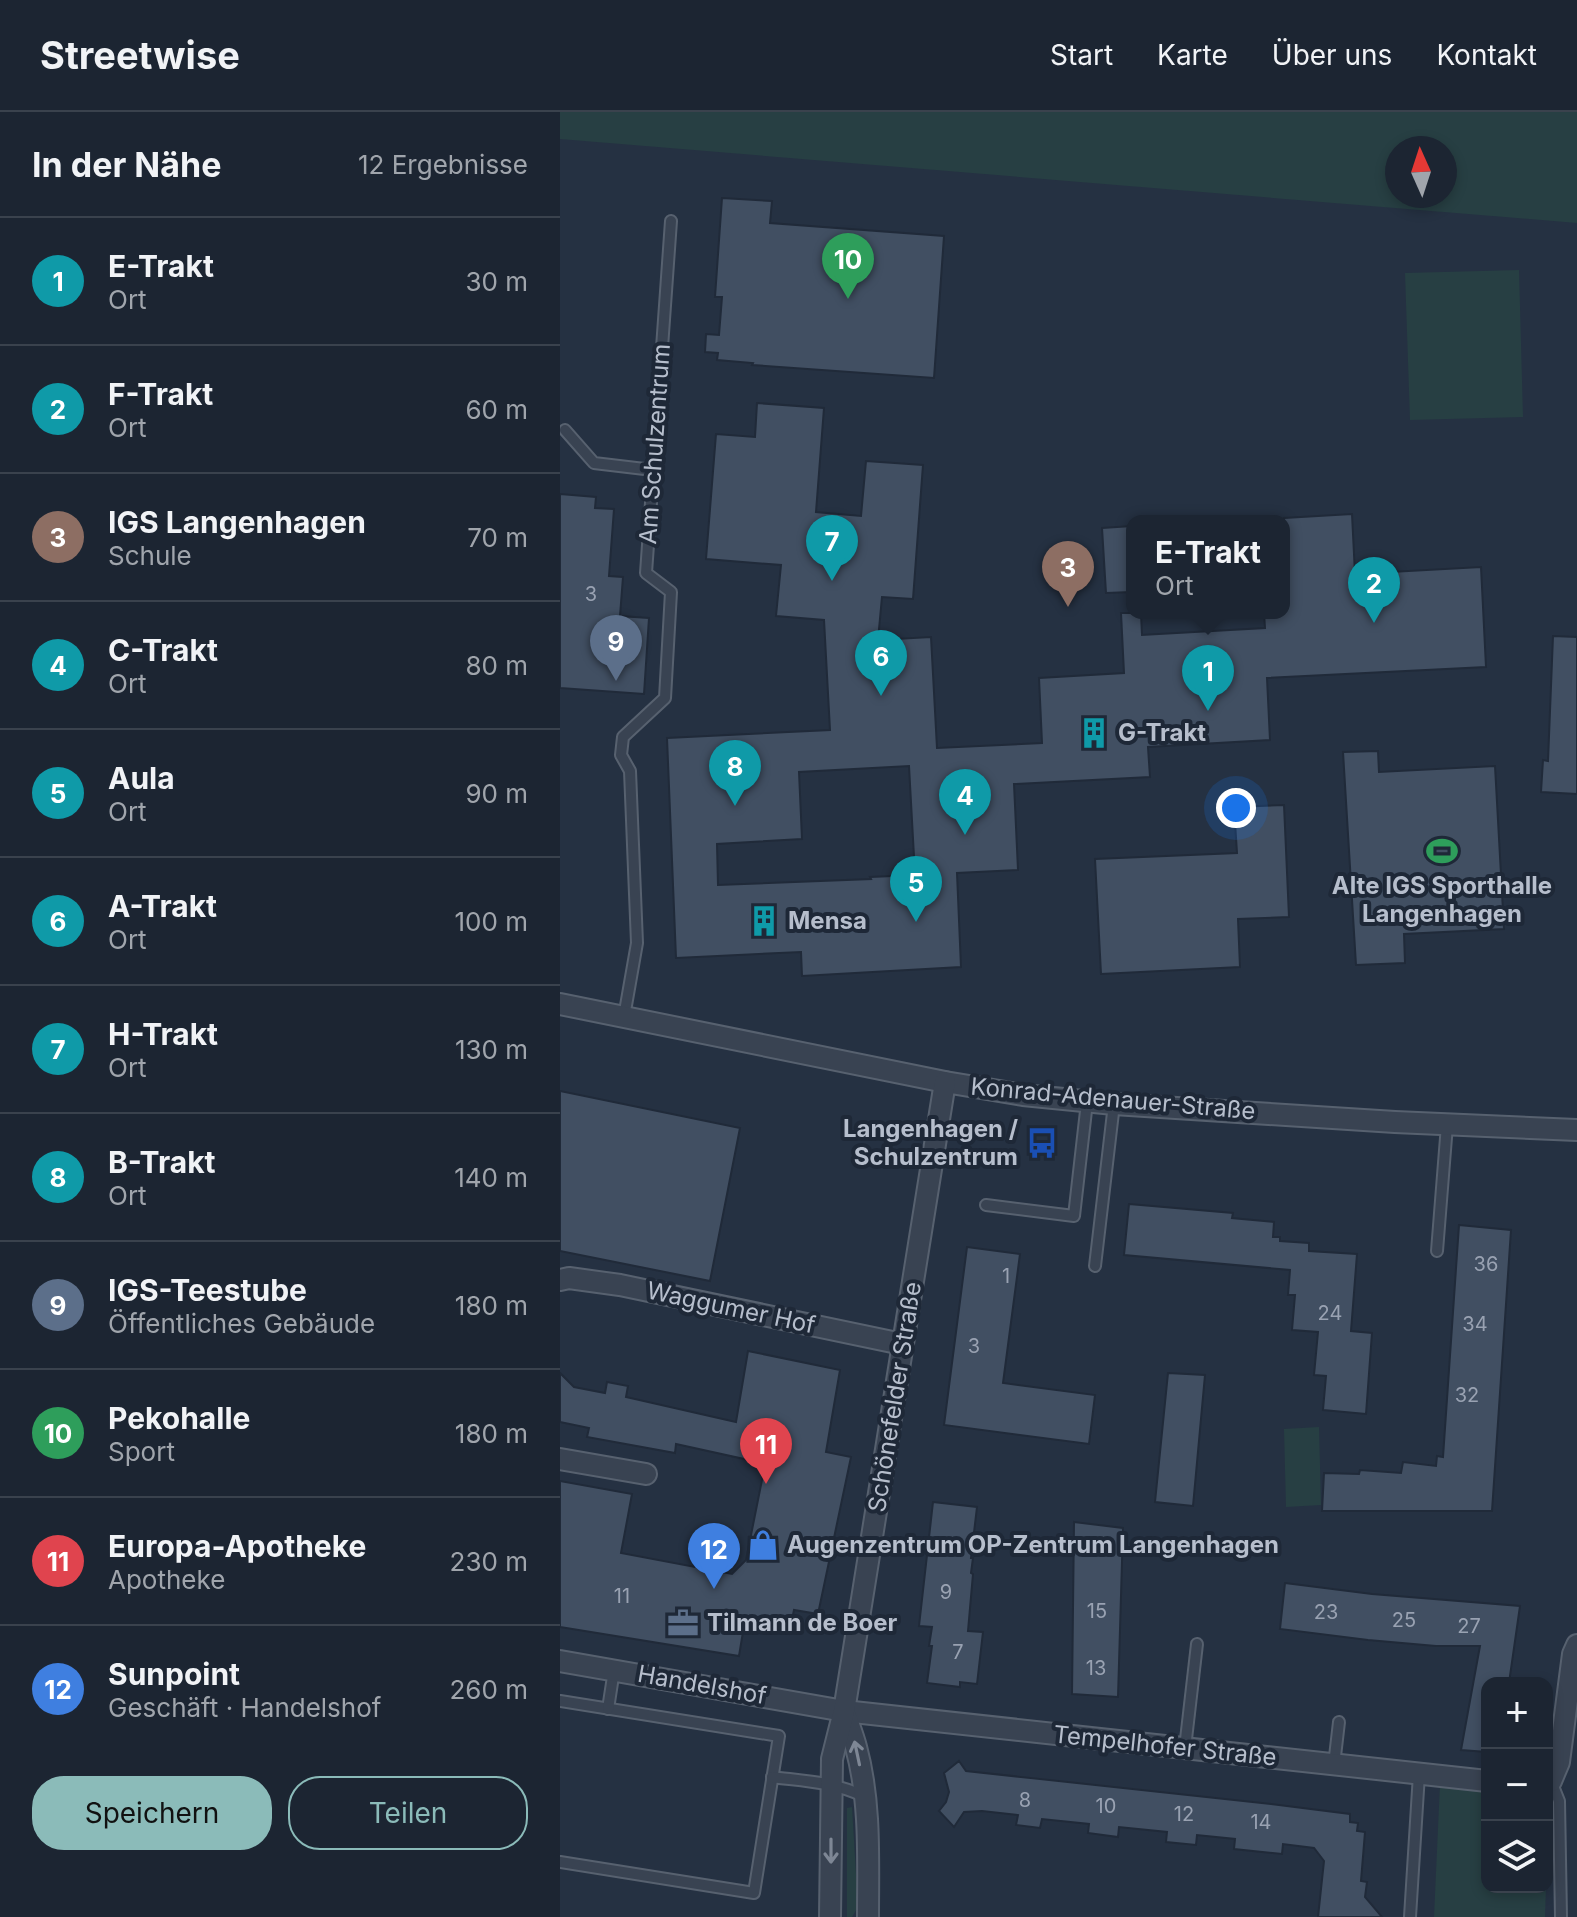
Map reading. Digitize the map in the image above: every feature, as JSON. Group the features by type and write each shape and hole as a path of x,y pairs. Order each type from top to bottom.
{"street":[{"name":"Konrad-Adenauer-Straße","path":"560,1004 1023,1095 1114,1104 1577,1130"},
{"name":"Schönefelder Straße","path":"830,1917 832,1759 844,1711 945,1082"},
{"name":"Waggumer Hof","path":"560,1280 569,1278 620,1285 902,1344"},
{"path":"560,1459 646,1474"},
{"path":"1553,1774 1559,1762 1573,1654 1577,1645"},
{"name":"Handelshof","path":"560,1661 844,1711"},
{"name":"Schönefelder Straße","path":"844,1711 856,1747 865,1797 868,1917"},
{"name":"Tempelhofer Straße","path":"844,1711 1481,1780"}],"lane":[{"name":"Am Schulzentrum","path":"624,1017 637,943 630,771 621,755 623,737 665,698 671,592 646,573 671,221"},
{"path":"565,430 594,463 653,470"},
{"path":"986,1205 1074,1216 1087,1102"},
{"path":"1095,1266 1114,1104"},
{"path":"1437,1251 1447,1125"},
{"path":"1185,1748 1197,1644"},
{"path":"608,1709 614,1670"},
{"path":"560,1701 779,1736 754,1893 560,1862"},
{"path":"1334,1765 1339,1722"},
{"path":"1410,1917 1419,1774"},
{"path":"772,1777 831,1785 865,1797"},
{"path":"1553,1790 1559,1801 1561,1917"}],"green space":[{"path":"560,112 1577,112 1577,223 1395,208 1457,208 1457,136 1385,136 1385,207 560,139"},
{"path":"1519,270 1523,417 1410,420 1405,273"},
{"path":"1319,1427 1321,1505 1286,1507 1284,1429"},
{"path":"1440,1784 1481,1788 1481,1893 1546,1893 1545,1917 1434,1917"},
{"path":"852,1807 858,1907 852,1917 847,1917 847,1808"}],"building":[{"path":"722,198 772,201 770,223 944,236 934,378 752,365 717,360 718,353 705,352 706,334 719,335 722,297 715,297"},
{"path":"757,403 824,408 816,512 861,516 866,461 923,465 913,599 882,597 878,640 931,637 937,748 1042,743 1039,678 1124,673 1121,613 1126,613 1126,619 1141,619 1142,635 1265,628 1264,619 1290,619 1290,518 1352,514 1355,574 1481,567 1486,667 1267,678 1270,740 1148,747 1150,777 1014,784 1018,870 957,873 961,967 802,976 801,952 676,958 667,738 830,730 824,620 776,616 781,565 706,559 716,434 755,437","holes":["909,766 915,875 718,885 717,844 802,839 799,772"]},
{"path":"560,494 596,497 595,508 614,509 609,576 623,577 620,616 649,618 644,694 560,688"},
{"path":"1126,526 1126,592 1106,593 1102,528"},
{"path":"1553,636 1577,637 1577,794 1541,792 1543,760 1548,761"},
{"name":"Alte IGS Sporthalle Langenhagen","path":"1378,751 1379,772 1495,766 1504,929 1404,934 1405,963 1356,965 1343,752"},
{"path":"1284,805 1289,917 1238,919 1240,967 1101,974 1095,859 1237,853 1234,807"},
{"path":"560,1091 740,1128 710,1281 560,1251"},
{"path":"1129,1204 1233,1213 1232,1218 1274,1222 1273,1237 1280,1237 1280,1241 1309,1243 1309,1251 1357,1254 1351,1331 1372,1333 1366,1414 1323,1410 1326,1376 1314,1375 1318,1332 1292,1330 1295,1295 1288,1295 1290,1270 1124,1255"},
{"path":"1459,1225 1511,1230 1492,1511 1322,1511 1324,1473 1359,1474 1360,1470 1401,1473 1403,1462 1436,1466 1437,1456 1443,1457"},
{"path":"967,1247 1020,1254 1003,1383 1095,1395 1089,1444 944,1425"},
{"path":"748,1351 840,1370 826,1452 851,1457 818,1614 794,1610 789,1634 744,1626 739,1656 560,1627 560,1481 632,1494 621,1553 732,1574 746,1560 763,1475 753,1461 676,1444 675,1453 587,1437 589,1428 560,1422 560,1373 574,1387 605,1393 607,1382 628,1386 626,1397 736,1422"},
{"path":"1168,1373 1205,1375 1193,1506 1155,1502"},
{"path":"933,1502 977,1507 968,1631 983,1632 977,1684 960,1682 960,1687 927,1683 932,1627 919,1626"},
{"path":"1074,1522 1123,1528 1118,1697 1072,1694"},
{"path":"1285,1583 1372,1594 1520,1606 1510,1677 1481,1677 1481,1752 1461,1750 1480,1646 1436,1646 1280,1629"},
{"path":"959,1761 966,1771 1350,1814 1350,1822 1358,1823 1357,1831 1365,1832 1361,1881 1367,1882 1365,1897 1382,1917 1318,1917 1324,1861 1314,1848 1283,1844 1282,1854 1234,1849 1235,1839 1197,1835 1196,1845 1166,1842 1167,1832 1119,1827 1118,1837 1088,1833 1089,1824 1042,1819 1040,1828 1016,1825 1018,1815 982,1811 964,1812 954,1827 939,1811 949,1792 944,1773"}],"place":[{"name":"Pekohalle","path":"848,299"},
{"name":"H-Trakt","path":"832,581"},
{"name":"IGS Langenhagen","path":"1068,607"},
{"name":"F-Trakt","path":"1374,623"},
{"name":"IGS-Teestube","path":"616,681"},
{"name":"A-Trakt","path":"881,696"},
{"name":"E-Trakt","path":"1208,711"},
{"name":"G-Trakt","path":"1094,733"},
{"name":"B-Trakt","path":"735,806"},
{"name":"C-Trakt","path":"965,835"},
{"name":"Alte IGS Sporthalle Langenhagen","path":"1442,851"},
{"name":"Mensa","path":"764,921"},
{"name":"Aula","path":"916,922"},
{"name":"Langenhagen / Schulzentrum","path":"1042,1143"},
{"name":"Europa-Apotheke","path":"766,1484"},
{"name":"Augenzentrum OP-Zentrum Langenhagen","path":"763,1545"},
{"name":"Sunpoint","path":"714,1589"},
{"name":"Tilmann de Boer","path":"683,1623"}]}
